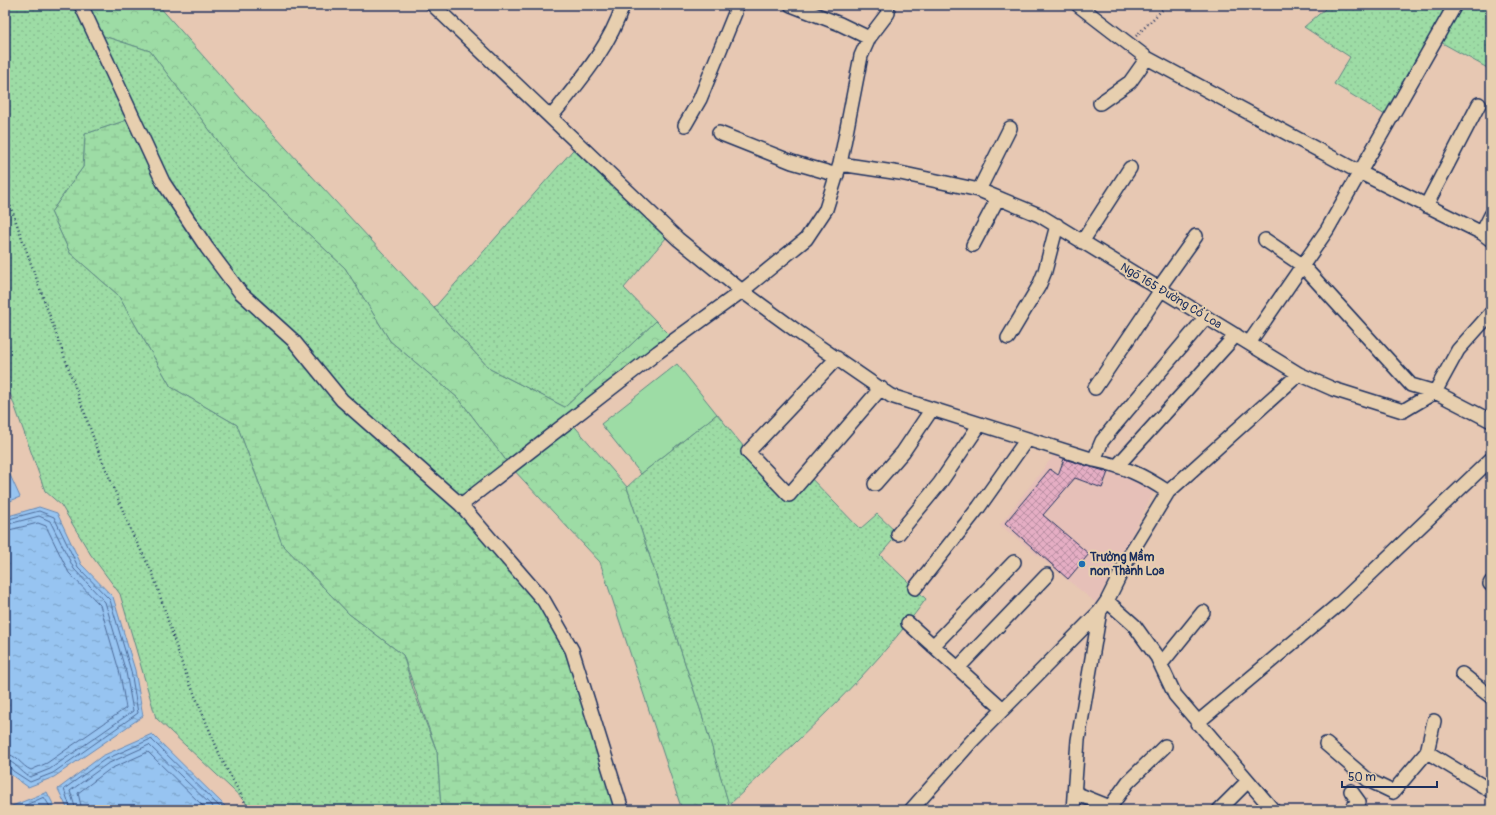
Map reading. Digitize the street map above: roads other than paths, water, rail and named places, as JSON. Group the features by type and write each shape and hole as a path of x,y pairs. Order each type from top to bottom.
{"street":[{"path":"81,5 163,182 207,248 240,292 293,340 342,400 461,506 544,601 572,650 622,810"},
{"path":"433,5 678,239 742,291 891,396 1094,460 1118,465 1146,477 1168,492"},
{"path":"551,117 593,64 620,16 623,5"},
{"path":"685,124 700,99 735,13 735,5"},
{"path":"791,5 840,24 869,38"},
{"path":"461,506 658,352 742,291 806,239 826,209 838,169 861,56 869,38 888,14 887,5"},
{"path":"1078,5 1147,58 1359,172 1486,236 1491,215"},
{"path":"1249,343 1327,230 1455,5"},
{"path":"1100,103 1130,82 1147,58"},
{"path":"1426,206 1479,104"},
{"path":"979,190 1010,128"},
{"name":"Ngõ 165 Đường Cổ Loa","path":"719,133 792,162 838,169 900,173 979,190 1039,215 1057,225 1082,242 1299,374 1333,389 1403,411 1435,392"},
{"path":"1082,242 1130,168"},
{"path":"972,245 998,198"},
{"path":"1008,338 1039,286 1045,271 1057,225"},
{"path":"1095,388 1196,236"},
{"path":"1265,240 1302,265 1411,385 1435,392 1491,421"},
{"path":"1435,392 1458,350 1491,313"},
{"path":"1094,460 1102,441 1206,317"},
{"path":"1118,465 1236,335"},
{"path":"837,358 748,452 789,494 880,388"},
{"path":"911,810 971,742 1103,606 1132,551 1168,492 1299,374"},
{"path":"875,484 903,452 932,408"},
{"path":"898,534 940,483 980,424"},
{"path":"915,588 979,507 1027,439"},
{"path":"1197,723 1339,604 1491,459"},
{"path":"933,646 1014,562"},
{"path":"958,668 1047,575"},
{"path":"1103,606 1134,625 1161,664 1175,695 1197,723 1273,810"},
{"path":"1073,810 1078,740 1103,606"},
{"path":"1161,664 1203,612"},
{"path":"908,623 1003,709"},
{"path":"1462,674 1491,697"},
{"path":"1326,744 1368,780 1393,792 1426,752 1434,721"},
{"path":"1075,793 1110,808 1128,782 1165,746"},
{"path":"1426,752 1491,791"},
{"path":"1219,810 1248,781"},
{"path":"1350,810 1359,802 1351,792"}],"water":[{"path":"5,464 20,497 5,503"},
{"path":"39,507 57,513 81,564 113,597 135,670 143,716 54,777 28,787 10,774 5,766 5,517"},
{"path":"152,734 229,810 68,810 58,789 102,756"},
{"path":"47,792 56,810 14,810 12,806"}],"place":[{"name":"Trường Mầm non Thành Loa","path":"1082,564"}]}
